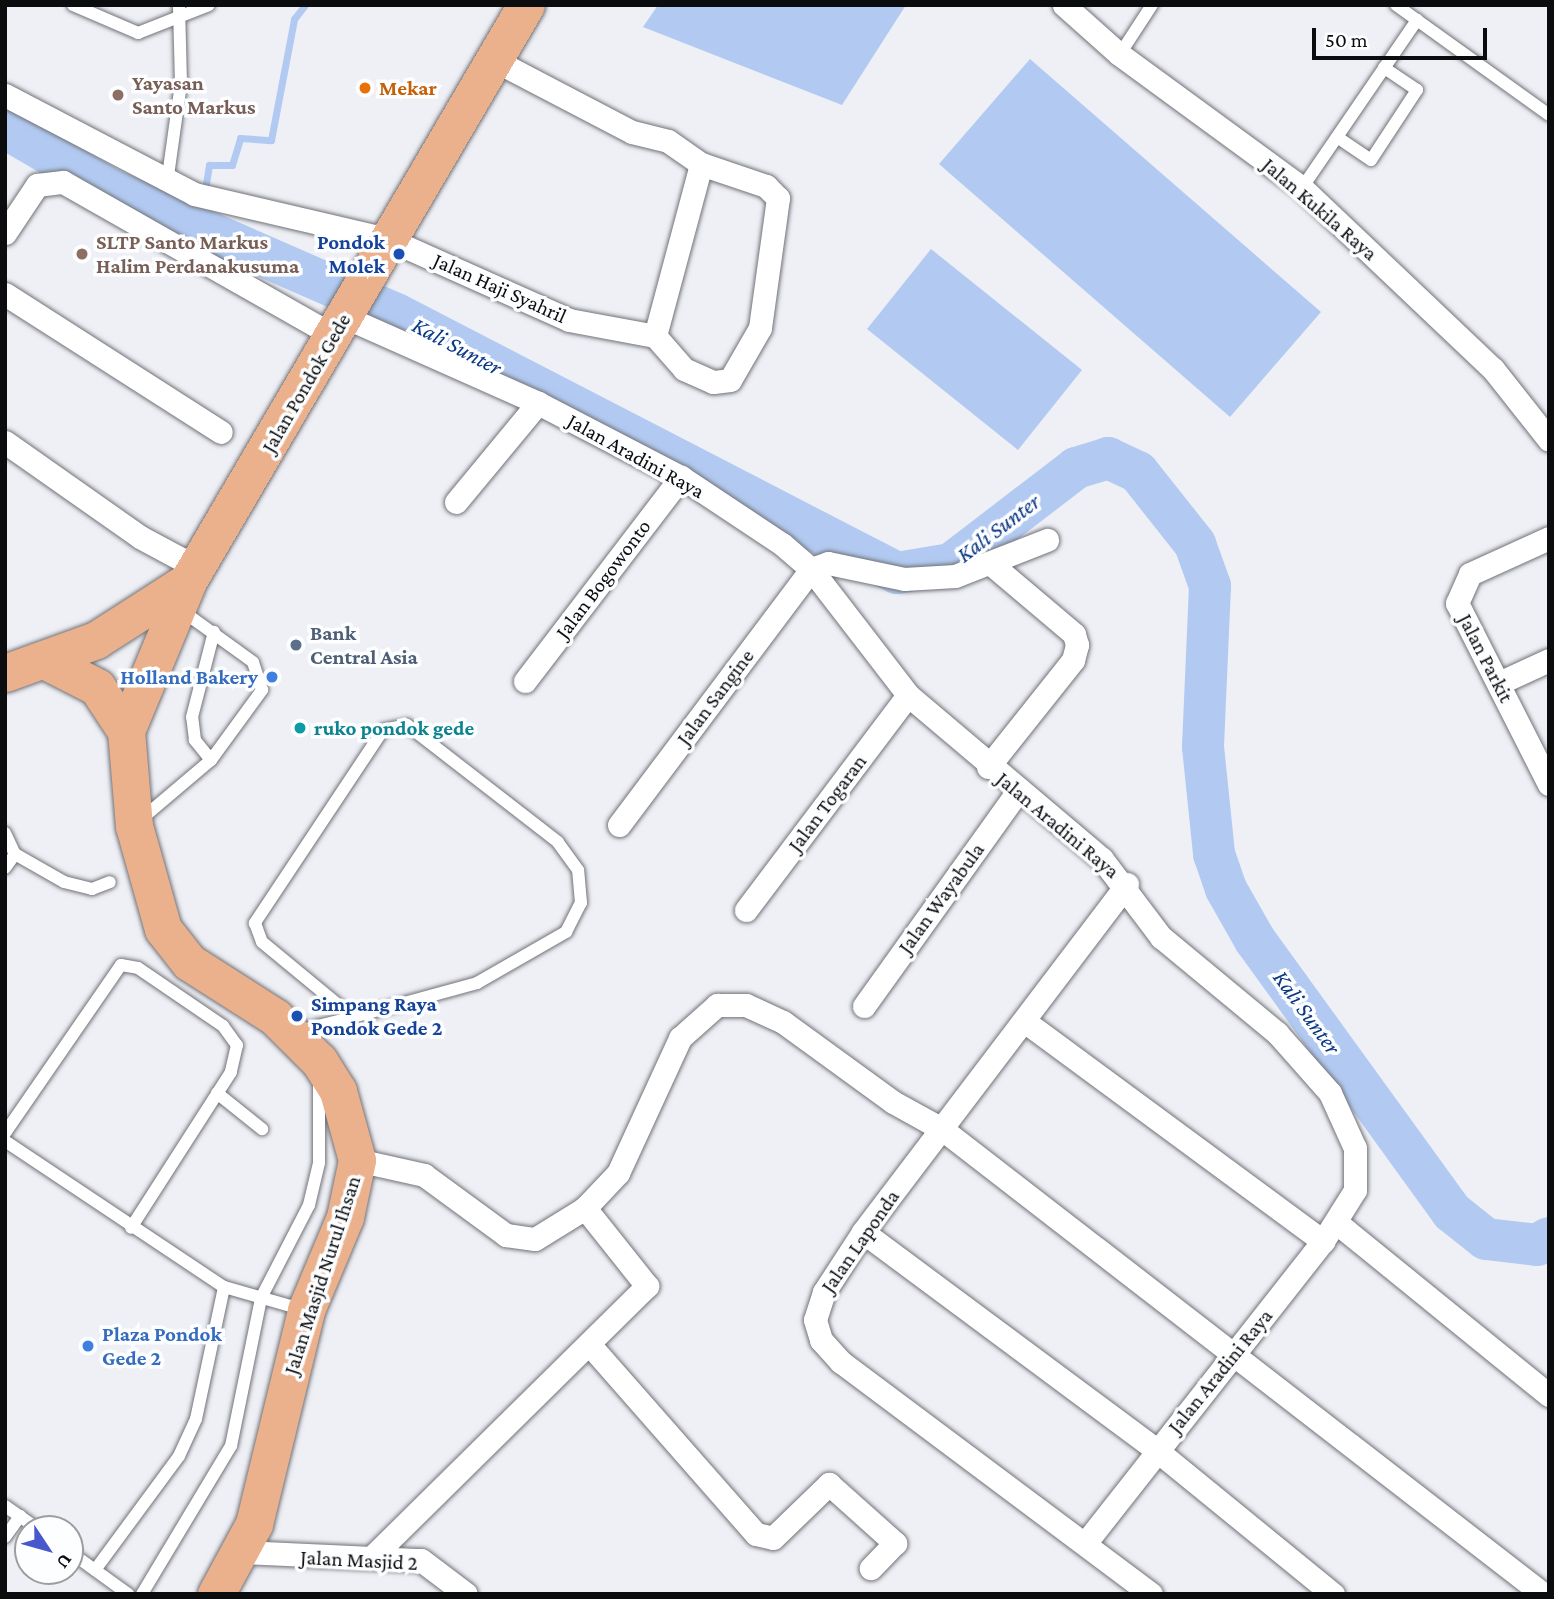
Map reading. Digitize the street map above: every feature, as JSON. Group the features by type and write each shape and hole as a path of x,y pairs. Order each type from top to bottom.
{"main road":[{"name":"Jalan Pondok Gede","path":"5,673 48,662 181,588 496,61 516,9"},
{"name":"Jalan Masjid Nurul Ihsan","path":"181,588 126,731 134,826 153,906 177,949 294,1033 319,1061 338,1091 357,1160 345,1217 306,1310 242,1552 216,1594"},
{"path":"48,662 97,687 126,731"}],"street":[{"name":"Jalan Kukila Raya","path":"1065,5 1119,54 1302,188 1493,369 1549,440"},
{"path":"496,61 632,132 686,149 701,164 765,186 778,198 760,328 730,380 713,382 684,369 655,336 701,164"},
{"name":"Jalan Haji Syahril","path":"5,95 166,183 194,194 234,203 569,320 655,336"},
{"name":"Jalan Aradini Raya","path":"5,233 37,186 62,182 344,319 538,404 681,477 811,569 908,695 1128,884 1161,937 1277,1033 1331,1093 1355,1148 1358,1173 1330,1232 1234,1356 1155,1449 1085,1543"},
{"path":"5,295 221,432"},
{"path":"456,502 538,404"},
{"path":"5,442 140,537 181,588"},
{"name":"Jalan Bogowonto","path":"525,681 681,477"},
{"name":"Jalan Parkit","path":"1549,538 1470,574 1457,591 1457,603 1549,784"},
{"path":"811,569 828,564 904,579 955,576 1047,540"},
{"path":"988,766 1073,660 1077,645 1074,634 989,563"},
{"name":"Jalan Sangine","path":"619,825 811,569"},
{"path":"1499,683 1549,660"},
{"name":"Jalan Togaran","path":"746,910 908,695"},
{"name":"Jalan Wayabula","path":"864,1006 1018,790"},
{"name":"Jalan Laponda","path":"1128,884 1027,1023 863,1232 818,1305 815,1320 830,1352 1152,1594"},
{"path":"357,1160 424,1175 521,1241 585,1208 628,1157 680,1038 716,1005 746,1005 783,1022 893,1102 942,1129 1543,1594"},
{"path":"1027,1023 1330,1232 1549,1395"},
{"path":"373,1556 648,1286 585,1208"},
{"path":"863,1232 1155,1449 1333,1594"},
{"path":"589,1344 756,1534 773,1538 829,1483 895,1543 871,1569"},
{"name":"Jalan Masjid 2","path":"242,1552 346,1561 373,1556 421,1560 466,1594"}],"lane":[{"path":"73,5 138,33 180,10 209,5"},
{"path":"1119,54 1152,5"},
{"path":"1396,5 1549,115"},
{"path":"166,183 181,83 180,10"},
{"path":"1302,188 1417,20"},
{"path":"1337,137 1371,160 1418,90 1384,68"},
{"path":"134,826 211,760 256,703 262,680 253,662 214,632 181,588"},
{"path":"211,760 195,740 191,717 214,632"},
{"path":"294,1033 353,1017 477,983 525,959 566,932 581,903 578,870 558,842 407,725 383,730 255,923 262,942 353,1017"},
{"path":"5,833 15,855 76,887 110,882"},
{"path":"5,868 15,855"},
{"path":"5,1133 97,995 127,963 231,1035 237,1055 217,1093 131,1228"},
{"path":"142,1594 230,1446 261,1298 309,1205 316,1173 319,1061"},
{"path":"217,1093 262,1129"},
{"path":"5,1142 131,1228 224,1287 306,1310"},
{"path":"95,1570 190,1431 224,1287"},
{"path":"84,1562 128,1594"}],"water":[{"path":"658,5 906,5 842,105 643,27"},
{"path":"1030,59 1321,312 1230,417 939,164"},
{"path":"931,249 1082,370 1018,450 867,329"}],"waterway":[{"path":"199,228 209,165 232,165 240,138 271,140 294,19 305,5"},
{"name":"Kali Sunter","path":"5,128 110,189 396,314 897,573 951,564 1076,468 1108,458 1138,472 1195,544 1210,586 1203,747 1214,854 1226,889 1255,940 1452,1212 1486,1239 1537,1245 1549,1238"}],"place":[{"name":"Mekar","path":"365,88"},
{"name":"Yayasan Santo Markus","path":"118,95"},
{"name":"SLTP Santo Markus Halim Perdanakusuma","path":"82,254"},
{"name":"Pondok Molek","path":"399,254"},
{"name":"Bank Central Asia","path":"296,645"},
{"name":"Holland Bakery","path":"272,677"},
{"name":"ruko pondok gede","path":"300,728"},
{"name":"Simpang Raya Pondok Gede 2","path":"297,1016"},
{"name":"Plaza Pondok Gede 2","path":"88,1346"}]}
